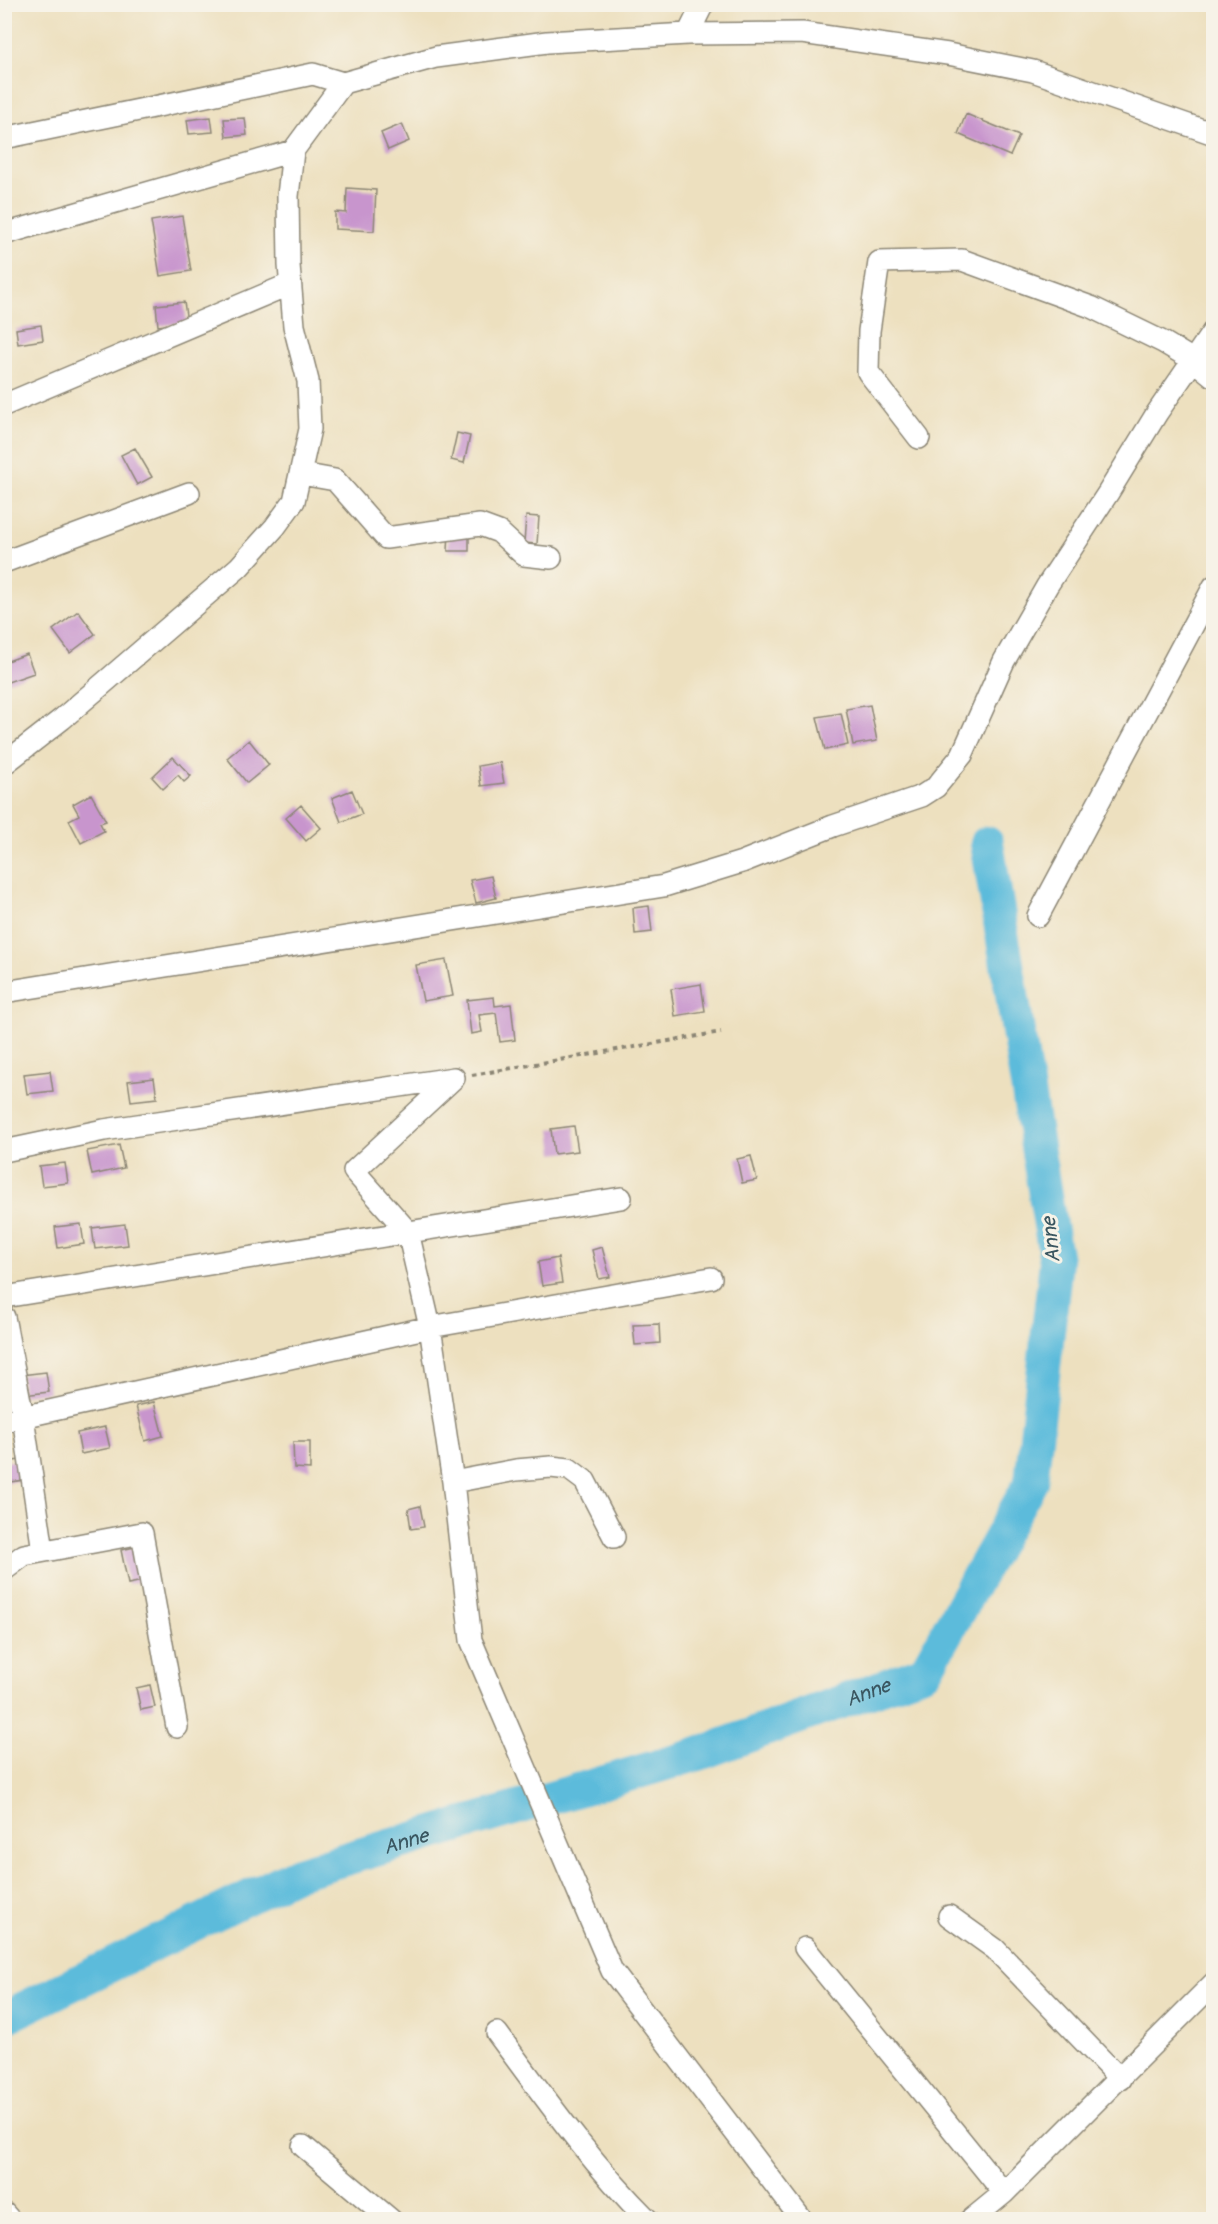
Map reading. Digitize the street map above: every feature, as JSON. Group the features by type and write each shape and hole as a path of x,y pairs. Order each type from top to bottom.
{"street":[{"path":"688,34 703,4"},
{"path":"4,138 314,74 343,82 436,57 548,42 688,34 802,33 948,54 1034,70 1214,134"},
{"path":"4,764 62,719 238,567 275,528 294,501 310,429 308,381 294,326 290,284 288,196 293,151 343,82"},
{"path":"4,234 293,151"},
{"path":"919,438 868,372 869,331 879,262 962,260 1091,307 1163,342 1193,360 1214,377"},
{"path":"4,405 290,284"},
{"path":"4,992 664,886 742,862 833,826 922,796 936,787 962,755 1004,662 1031,614 1214,330"},
{"path":"301,474 335,480 386,538 480,525 499,532 524,555 551,558"},
{"path":"4,562 189,493"},
{"path":"1038,916 1214,586"},
{"path":"4,1151 104,1130 454,1078"},
{"path":"454,1078 354,1171 408,1232 429,1326 453,1482 471,1640 612,1971 802,2220"},
{"path":"4,1297 621,1198"},
{"path":"14,1419 429,1326 711,1278"},
{"path":"4,1317 14,1419 43,1551"},
{"path":"453,1482 516,1470 550,1467 569,1469 585,1481 614,1537"},
{"path":"4,1570 24,1555 142,1533 177,1727"},
{"path":"949,1916 995,1949 1120,2079"},
{"path":"805,1948 1004,2193"},
{"path":"971,2220 1004,2193 1214,1983"},
{"path":"497,2032 574,2138 615,2187 648,2220"},
{"path":"303,2146 391,2220"},
{"path":"4,2213 10,2220"}],"path":[{"path":"454,1078 721,1032"}],"building":[{"path":"966,114 1019,136 1010,156 958,134"},
{"path":"211,117 213,132 189,134 187,120"},
{"path":"245,118 247,135 226,137 224,119"},
{"path":"402,124 409,141 388,150 381,133"},
{"path":"347,188 376,190 374,231 335,229 335,212 346,213"},
{"path":"182,216 191,271 160,276 151,221"},
{"path":"184,302 187,322 158,326 156,305"},
{"path":"41,325 43,340 18,344 16,329"},
{"path":"457,433 470,436 464,463 451,460"},
{"path":"135,448 152,477 137,485 121,455"},
{"path":"526,516 539,517 537,544 524,543"},
{"path":"449,531 469,532 469,551 448,551"},
{"path":"78,611 95,634 70,653 53,630"},
{"path":"27,654 34,673 5,683 5,662"},
{"path":"870,705 877,741 853,745 846,709"},
{"path":"841,713 848,745 825,750 817,717"},
{"path":"249,740 269,765 247,783 227,758"},
{"path":"173,757 191,776 184,782 178,775 163,789 152,777"},
{"path":"500,762 504,783 481,786 478,766"},
{"path":"352,790 362,814 341,822 332,798"},
{"path":"91,794 106,821 100,823 104,831 81,843 69,820 79,815 73,804"},
{"path":"301,805 321,828 306,841 286,818"},
{"path":"491,876 496,898 476,903 470,880"},
{"path":"649,906 652,932 635,934 633,908"},
{"path":"446,960 453,996 423,1001 416,965"},
{"path":"701,984 705,1011 675,1016 671,989"},
{"path":"494,997 495,1006 511,1004 515,1040 500,1042 496,1013 479,1015 482,1032 471,1034 467,1000"},
{"path":"50,1071 53,1091 27,1094 24,1074"},
{"path":"154,1078 157,1098 131,1101 128,1081"},
{"path":"574,1126 578,1151 554,1154 551,1129"},
{"path":"119,1145 124,1168 92,1175 87,1151"},
{"path":"751,1156 757,1180 742,1183 737,1159"},
{"path":"65,1163 68,1183 42,1186 39,1166"},
{"path":"81,1224 84,1244 58,1248 55,1227"},
{"path":"125,1224 128,1245 95,1249 92,1228"},
{"path":"602,1247 610,1277 599,1279 592,1250"},
{"path":"558,1258 562,1283 542,1286 538,1262"},
{"path":"659,1324 660,1343 635,1345 633,1325"},
{"path":"46,1372 49,1392 23,1395 21,1375"},
{"path":"154,1402 163,1436 145,1441 136,1406"},
{"path":"105,1427 110,1448 81,1454 77,1433"},
{"path":"293,1442 310,1442 310,1469 294,1468"},
{"path":"21,1460 24,1480 4,1483 4,1462"},
{"path":"420,1506 424,1527 411,1529 408,1509"},
{"path":"135,1547 143,1581 128,1584 121,1550"},
{"path":"150,1685 155,1707 141,1710 136,1688"}],"waterway":[{"name":"Anne","path":"4,2018 298,1873 699,1754 925,1671 1031,1482 1056,1261 987,843"}]}
